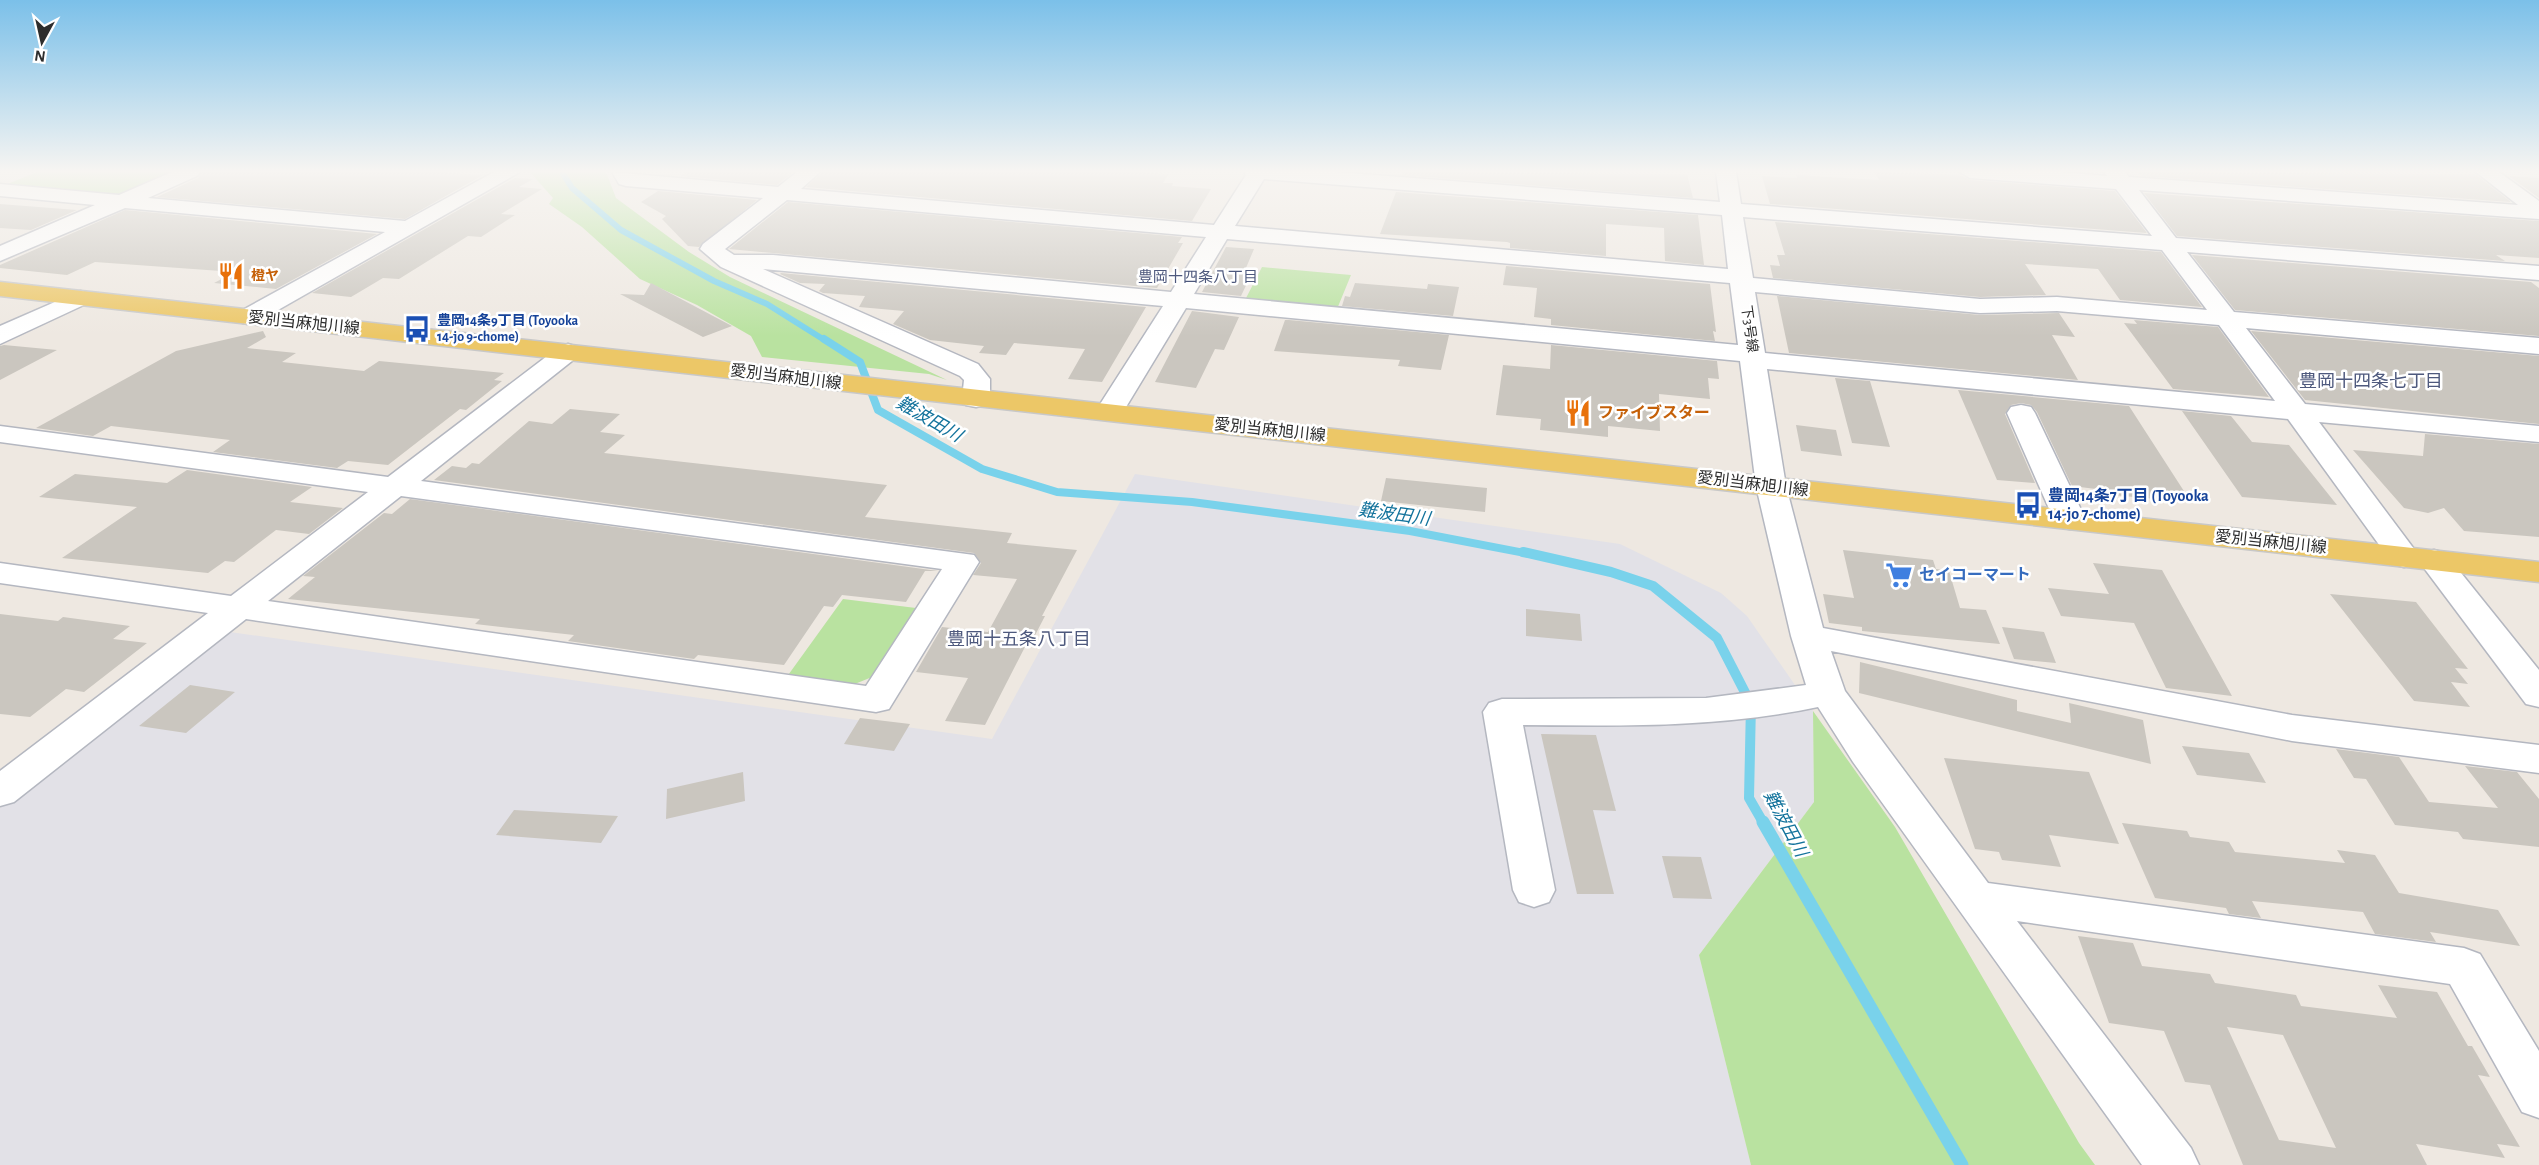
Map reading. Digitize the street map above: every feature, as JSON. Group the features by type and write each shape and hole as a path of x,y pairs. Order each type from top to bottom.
{"main road":[{"name":"愛別当麻旭川線","path":"0,290 2539,572"}],"street":[{"path":"0,254 65,226"},
{"path":"390,226 408,228"},
{"path":"248,317 411,226"},
{"path":"740,226 711,249 729,262 969,370 977,379 976,399"},
{"path":"1168,226 1742,280 1980,306 2057,304 2539,346"},
{"path":"1109,412 1226,226"},
{"name":"下3号線","path":"1734,226 1772,486 1808,636 1808,697 1867,752 2173,1165"},
{"path":"1942,226 2539,273"},
{"path":"2155,226 2296,410 2419,559 2539,695"},
{"path":"729,262 773,262 1178,300 2539,434"},
{"path":"0,336 80,298"},
{"path":"0,792 568,352"},
{"path":"2021,413 2070,520"},
{"path":"0,434 963,561 876,700 237,607 6,579"},
{"path":"1808,636 2292,728 2539,759"},
{"path":"1534,890 1502,712 1669,714 1808,697"},
{"path":"1976,898 2464,967 2539,1096"}],"shaded area":[{"path":"1135,474 1620,544 1721,593 1747,616 1813,711 1814,802 1699,955 1751,1165 0,1165 0,808 230,632 992,739"}],"green space":[{"path":"654,226 689,252 730,277 947,380 929,374 762,357 751,336 697,305 640,279 582,227"},
{"path":"1262,267 1351,275 1337,309 1245,300"},
{"path":"843,599 916,608 872,677 845,688 786,678"},
{"path":"1813,711 1895,827 2079,1143 2095,1165 1751,1165 1699,955 1814,802"}],"building":[{"path":"0,226 39,226 31,230"},
{"path":"88,226 297,226 377,234 276,289 214,283 235,272 95,262 67,275 0,268 0,265"},
{"path":"430,226 497,226 481,237 468,236 399,279 383,278 351,297 312,293"},
{"path":"669,226 724,226 699,247 688,246"},
{"path":"757,226 1062,226 1182,237 1178,243 1183,243 1157,288 729,249"},
{"path":"1383,226 1606,226 1606,256 1510,248 1510,243 1507,242 1380,234"},
{"path":"1640,226 1699,226 1704,265 1665,261 1664,228"},
{"path":"1776,226 1831,226 2161,252 2202,307 2120,300 2098,269 2025,264 2046,295 1980,297 1773,278 1770,265 1780,266 1777,255 1785,255"},
{"path":"2061,226 2142,226 2147,233"},
{"path":"2170,226 2539,226 2539,258 2496,255 2505,261 2177,236"},
{"path":"1226,247 1254,249 1243,275 1251,275 1241,296 1202,292"},
{"path":"2192,255 2531,282 2539,288 2539,336 2235,310"},
{"path":"1506,266 1710,284 1715,341 1551,325 1551,319 1534,317 1537,288 1503,285"},
{"path":"780,274 1146,307 1102,382 1068,379 1085,349 1014,343 1006,355 979,353 984,346 930,340 893,324 904,311 859,307 865,296 823,293 819,291 825,284 800,283"},
{"path":"651,283 732,326 703,337 620,294 644,295"},
{"path":"1355,283 1427,289 1428,284 1459,287 1453,316 1342,306 1345,296 1350,297"},
{"path":"1777,296 1980,315 2059,313 2075,337 2052,335 2078,380 1789,353"},
{"path":"1192,311 1239,317 1224,350 1215,349 1196,388 1155,382"},
{"path":"1285,320 1449,335 1441,370 1398,366 1400,360 1274,351"},
{"path":"2134,320 2218,327 2269,397 2173,389 2124,323 2137,324"},
{"path":"263,331 266,337 247,348 296,353 282,362 364,371 379,361 504,373 494,380 502,381 466,410 460,409 388,465 348,461 337,468 213,452 230,440 111,426 93,436 36,428 176,351"},
{"path":"2251,331 2539,356 2539,424 2305,400"},
{"path":"1551,345 1717,361 1719,379 1708,378 1710,399 1659,394 1660,431 1608,426 1608,437 1540,430 1541,419 1496,415 1503,365 1550,369"},
{"path":"0,346 57,350 0,380"},
{"path":"1835,378 1870,381 1890,447 1852,443"},
{"path":"1958,390 2129,406 2191,502 2100,494 2096,489 2072,486 2037,412 2031,405 2021,403 2011,405 2005,414 2035,483 1997,480"},
{"path":"570,409 620,414 600,432 625,435 604,453 887,485 865,517 1012,533 1007,543 1077,550 1042,616 1045,616 1031,643 1027,643 985,725 945,721 968,678 916,672 942,627 988,632 1017,579 973,575 981,563 974,553 434,480 452,466 466,468 472,463 479,464 529,421 552,424"},
{"path":"2182,411 2231,416 2252,442 2289,445 2337,505 2242,497"},
{"path":"1796,425 1836,430 1842,456 1801,451"},
{"path":"2425,434 2539,444 2539,537 2464,531 2444,508 2428,513 2404,508 2353,450 2423,456"},
{"path":"187,470 312,487 290,502 343,508 309,534 276,530 234,562 225,561 208,573 62,558 137,507 39,497 75,474 167,483"},
{"path":"1386,478 1487,488 1485,512 1381,501"},
{"path":"410,499 938,571 925,571 906,602 842,595 833,607 824,606 784,665 698,655 694,659 568,641 574,635 475,624 480,619 288,599 315,577 303,576 384,513 392,514"},
{"path":"1843,550 1933,560 1936,569 1949,571 1960,608 1986,610 2000,644 1862,631 1862,627 1829,623 1823,594 1854,598"},
{"path":"2093,563 2162,570 2232,696 2166,688 2134,623 2061,616 2048,588 2109,594"},
{"path":"2330,594 2416,602 2468,669 2455,668 2468,684 2451,682 2470,707 2414,701"},
{"path":"1526,609 1580,614 1582,641 1526,636"},
{"path":"0,614 58,621 63,617 130,626 113,639 147,643 84,692 66,689 30,717 0,714"},
{"path":"2002,627 2044,632 2056,663 2014,659"},
{"path":"1860,662 2017,700 2017,711 2071,723 2069,703 2143,720 2151,764 1859,693"},
{"path":"190,685 235,692 186,733 139,726"},
{"path":"860,718 910,724 894,751 844,744"},
{"path":"1541,734 1596,735 1616,811 1593,810 1614,894 1577,894"},
{"path":"2182,746 2249,753 2266,783 2197,775"},
{"path":"2336,749 2399,757 2429,802 2498,808 2465,766 2517,772 2539,799 2539,847 2463,839 2458,832 2395,825 2366,779 2354,778"},
{"path":"1944,758 2089,772 2119,844 2049,835 2061,867 2002,860 1999,852 1975,849"},
{"path":"743,772 745,801 666,819 667,789"},
{"path":"514,810 618,816 601,843 496,835"},
{"path":"2122,823 2187,831 2190,837 2229,842 2235,852 2345,863 2337,850 2375,855 2399,893 2498,910 2520,946 2430,932 2436,942 2375,934 2363,912 2252,901 2261,918 2229,914 2226,908 2155,898"},
{"path":"1662,856 1701,857 1712,899 1673,898"},
{"path":"2078,936 2133,943 2142,966 2210,974 2215,983 2296,995 2301,1006 2397,1018 2378,985 2437,992 2468,1046 2472,1046 2490,1077 2478,1075 2520,1147 2497,1144 2505,1158 2416,1144 2427,1165 2243,1165 2210,1085 2185,1082 2164,1031 2109,1023","holes":["2227,1027 2283,1035 2336,1148 2279,1140"]}],"waterway":[{"name":"難波田川","path":"617,226 714,281 767,304 826,341"},
{"name":"難波田川","path":"824,339 860,362 878,410 982,469 1057,492 1192,502 1410,531 1530,554"},
{"name":"難波田川","path":"1523,552 1611,572 1653,586 1717,638 1751,704 1749,798 1764,824"},
{"name":"難波田川","path":"1763,822 1962,1165"}],"place":[{"name":"橙ヤ","path":"231,276"},
{"name":"豊岡14条9丁目 (Toyooka 14-jo 9-chome)","path":"417,329"},
{"name":"ファイブスター","path":"1578,413"},
{"name":"豊岡14条7丁目 (Toyooka 14-jo 7-chome)","path":"2028,505"},
{"name":"セイコーマート","path":"1899,575"}],"district":[{"name":"豊岡十四条八丁目","path":"1198,277"},
{"name":"豊岡十四条七丁目","path":"2371,382"},
{"name":"豊岡十五条八丁目","path":"1019,640"}]}
